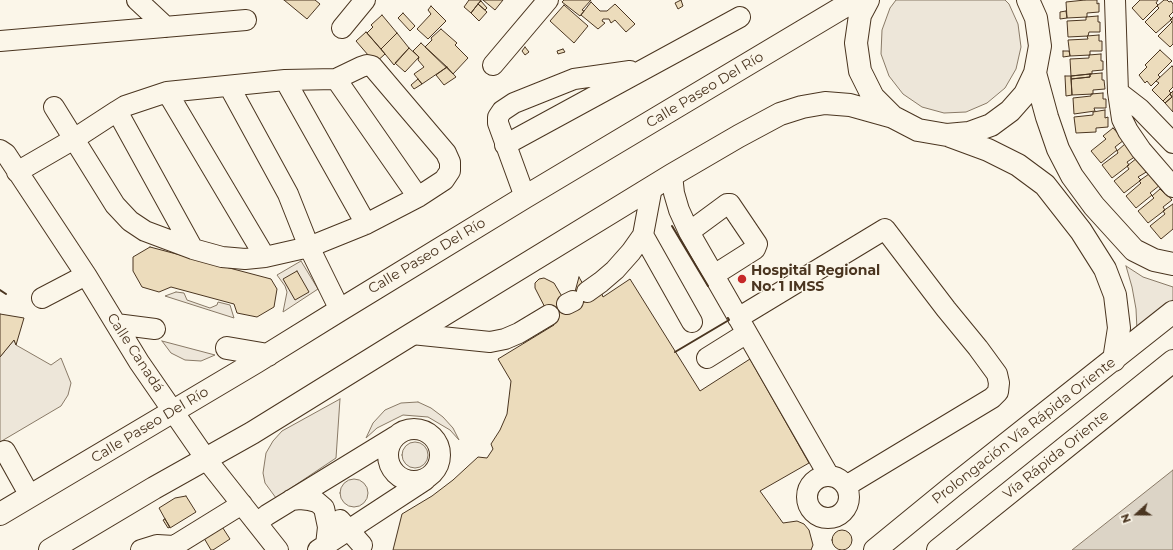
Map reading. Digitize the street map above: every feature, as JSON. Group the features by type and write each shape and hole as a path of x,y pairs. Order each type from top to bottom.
{"main road":[{"name":"Calle Paseo Del Río","path":"0,514 268,355 524,197 855,0"},
{"path":"868,0 860,14 856,43 860,71 873,96 893,117"},
{"path":"947,135 969,133 991,125 1010,111 1025,94 1035,73 1040,46 1033,6"},
{"path":"1035,73 1047,117 1058,148 1072,176 1094,206 1134,250 1154,260 1173,264"},
{"path":"50,550 252,433 672,175 780,114 802,107 825,103 850,105 893,117 918,130 947,135 988,150 1018,165 1044,185 1081,231 1105,269 1115,295 1119,328 1114,360"},
{"name":"Prolongación Vía Rápida Oriente","path":"876,550 952,487 1173,312"},
{"path":"227,348 268,355"},
{"name":"Vía Rápida Oriente","path":"938,550 1173,361"}],"street":[{"path":"137,0 166,27"},
{"path":"342,28 365,0"},
{"path":"493,65 548,0"},
{"path":"1115,0 1118,92 1122,119 1141,150 1173,187"},
{"path":"505,145 740,17"},
{"path":"0,41 246,20"},
{"path":"17,172 74,139 117,110 167,92 285,80 336,79 367,65 372,66 446,153 450,162 450,171 444,180 418,197 366,224 309,247 266,258 245,259 222,257 193,249 145,231 130,221 115,205 74,139 54,107"},
{"path":"524,197 498,123 498,117 502,111 514,103 574,79 644,69"},
{"path":"336,79 418,197"},
{"path":"285,80 366,224"},
{"path":"229,86 288,194 309,247 340,310"},
{"path":"167,92 266,258"},
{"path":"1118,92 1140,109 1173,143"},
{"path":"117,110 193,249"},
{"name":"Calle Canadá","path":"0,150 6,154 86,275 139,362 206,459 278,550"},
{"path":"672,175 674,193 679,210 689,232 829,476"},
{"path":"576,299 601,282 614,270 631,252 643,235 652,188"},
{"path":"689,232 727,204 730,204 757,244 756,248 714,274"},
{"path":"707,358 743,326 885,230 997,374 999,383 998,392 992,398 846,486"},
{"path":"643,235 692,322"},
{"path":"42,298 86,275"},
{"path":"412,334 490,342 505,339 549,315"},
{"path":"116,324 155,329"},
{"path":"257,523 267,515 403,431 415,429 428,432 439,446 441,454 440,463 436,471 430,477 322,547"},
{"path":"396,436 391,443 388,452 388,460 397,475 404,480 413,482 422,481 430,477"},
{"path":"4,451 30,496"},
{"path":"334,474 330,483 329,492 333,508 341,522 362,545"},
{"path":"829,476 836,477 842,481 849,493 847,507 843,513 830,519 822,518 816,515 807,504 806,497 811,484 816,479 829,476"},
{"path":"291,500 309,500 317,502 324,508 328,527 322,547"},
{"path":"141,550 157,545 173,548 242,504"},
{"path":"333,508 348,518 356,520 365,519"}],"shaded area":[{"path":"896,0 1005,0 1009,4 1018,24 1021,47 1016,69 1005,88 987,103 966,112 944,113 922,107 903,94 889,76 881,54 882,30 890,8"},
{"path":"301,261 318,289 283,312 287,292 285,286 277,275"},
{"path":"1126,266 1143,277 1173,287 1173,300 1137,330 1136,309"},
{"path":"176,292 184,293 187,300 210,308 217,305 218,302 230,305 234,318 165,296"},
{"path":"14,340 16,345 51,365 61,358 71,383 68,395 61,406 0,442 0,357"},
{"path":"162,341 215,355 201,361 185,360 171,353"},
{"path":"340,399 336,458 276,498 265,483 263,473 266,453 273,441 282,431"},
{"path":"418,402 431,408 443,417 453,428 459,440 450,430 428,417 403,415 377,428 366,438 373,423 385,410 401,403"},
{"path":"415,442 424,446 428,455 424,464 415,468 406,464 402,455 406,446"},
{"path":"1173,470 1173,550 1072,550 1168,474"},
{"path":"354,479 364,483 368,493 364,503 354,507 344,503 340,493 344,483"}],"building":[{"path":"284,0 315,0 320,4 307,19"},
{"path":"469,0 481,0 471,13 464,7"},
{"path":"483,0 503,0 495,10"},
{"path":"564,0 591,0 582,10 584,11 580,16 562,2"},
{"path":"681,0 683,6 678,9 675,3"},
{"path":"1097,0 1097,4 1099,3 1099,12 1087,13 1087,17 1067,18 1066,2"},
{"path":"1140,0 1158,0 1156,3 1158,5 1143,20 1132,8"},
{"path":"1164,0 1169,2 1171,1 1173,4 1173,12 1169,16 1172,19 1156,33 1145,22 1159,8 1157,6"},
{"path":"481,1 487,8 485,10 478,4"},
{"path":"591,2 600,11 607,11 615,4 635,24 626,32 615,20 611,23 609,19 603,19 602,21 605,23 598,29 581,15"},
{"path":"478,4 487,12 479,21 471,13"},
{"path":"564,5 588,26 574,43 550,21"},
{"path":"431,6 446,21 428,39 417,29 431,14 428,10"},
{"path":"1066,11 1067,18 1060,19 1060,12"},
{"path":"403,13 415,26 410,31 398,18"},
{"path":"382,15 397,33 381,49 367,33 373,27 371,25"},
{"path":"1098,16 1098,22 1100,22 1100,32 1089,32 1088,36 1068,37 1067,21 1086,20 1086,17"},
{"path":"1173,17 1173,44 1170,47 1158,36 1172,22 1170,20"},
{"path":"441,29 457,43 455,45 468,58 453,74 425,47 432,40 431,38"},
{"path":"366,32 385,54 375,63 356,41"},
{"path":"397,33 409,48 394,65 381,49"},
{"path":"1099,35 1099,41 1102,41 1102,51 1090,51 1090,55 1070,56 1068,40 1088,39 1087,36"},
{"path":"421,43 447,67 422,84 414,74 424,67 418,60 419,57 413,51"},
{"path":"525,47 529,52 525,55 522,51"},
{"path":"409,48 419,57 405,72 395,63"},
{"path":"563,49 565,52 558,54 557,51"},
{"path":"1160,50 1172,61 1158,75 1160,77 1151,86 1147,81 1145,83 1139,75 1147,67 1145,65"},
{"path":"1063,51 1069,51 1070,56 1063,57"},
{"path":"1101,54 1103,70 1092,71 1092,74 1071,76 1070,59 1089,58 1089,55"},
{"path":"1172,66 1173,87 1169,91 1171,93 1163,101 1152,90 1159,83 1156,81"},
{"path":"447,67 456,77 444,85 436,75"},
{"path":"1102,73 1102,80 1104,80 1105,89 1093,90 1093,94 1072,95 1071,79 1090,77 1090,74"},
{"path":"1090,74 1090,77 1071,79 1071,76"},
{"path":"1065,76 1071,76 1072,95 1066,96"},
{"path":"418,79 422,84 414,89 411,85"},
{"path":"1173,91 1173,112 1165,103 1172,97 1170,94"},
{"path":"1103,93 1103,99 1106,99 1106,108 1094,108 1095,111 1074,114 1073,98"},
{"path":"1170,94 1172,97 1165,103 1163,101"},
{"path":"1105,110 1105,118 1108,117 1108,127 1096,128 1096,132 1076,133 1074,117 1093,115 1093,112"},
{"path":"1113,128 1124,140 1115,147 1117,150 1101,163 1091,151 1106,139 1103,136"},
{"path":"1125,144 1136,156 1127,162 1129,165 1112,178 1102,165 1118,153 1117,151"},
{"path":"1137,158 1148,171 1138,177 1141,180 1124,193 1114,181 1129,169 1127,166"},
{"path":"1149,174 1160,185 1150,193 1152,195 1136,208 1126,196 1141,183 1139,181"},
{"path":"1160,189 1172,200 1163,207 1165,210 1148,223 1138,211 1154,198 1152,196"},
{"path":"1173,204 1173,229 1161,239 1150,226 1165,214 1163,211"},
{"path":"150,247 271,279 277,289 274,307 257,317 237,313 234,304 171,287 159,292 142,287 133,271 133,257"},
{"path":"297,271 309,292 295,300 283,279"},
{"path":"579,277 589,295 600,289 603,297 630,279 700,391 750,359 809,463 760,491 783,523 797,521 804,524 809,530 813,545 811,550 393,550 402,514 432,496 453,480 478,457 487,458 493,449 491,444 500,430 507,414 511,381 498,359 554,325 535,288 535,283 539,279 544,278 554,283 570,310"},
{"path":"0,314 24,318 16,345 14,340 0,357"},
{"path":"186,496 196,512 170,528 159,508 175,498"},
{"path":"165,519 170,527 168,528 163,520"},
{"path":"219,522 230,539 211,550 201,533"},
{"path":"838,530 846,530 852,536 852,544 846,550 838,550 832,544 832,536"}],"wall":[{"path":"672,226 708,286"},
{"path":"0,290 6,294"},
{"path":"675,352 729,320 728,318"}],"place":[{"name":"Hospital Regional No. 1 IMSS","path":"742,279"}]}
